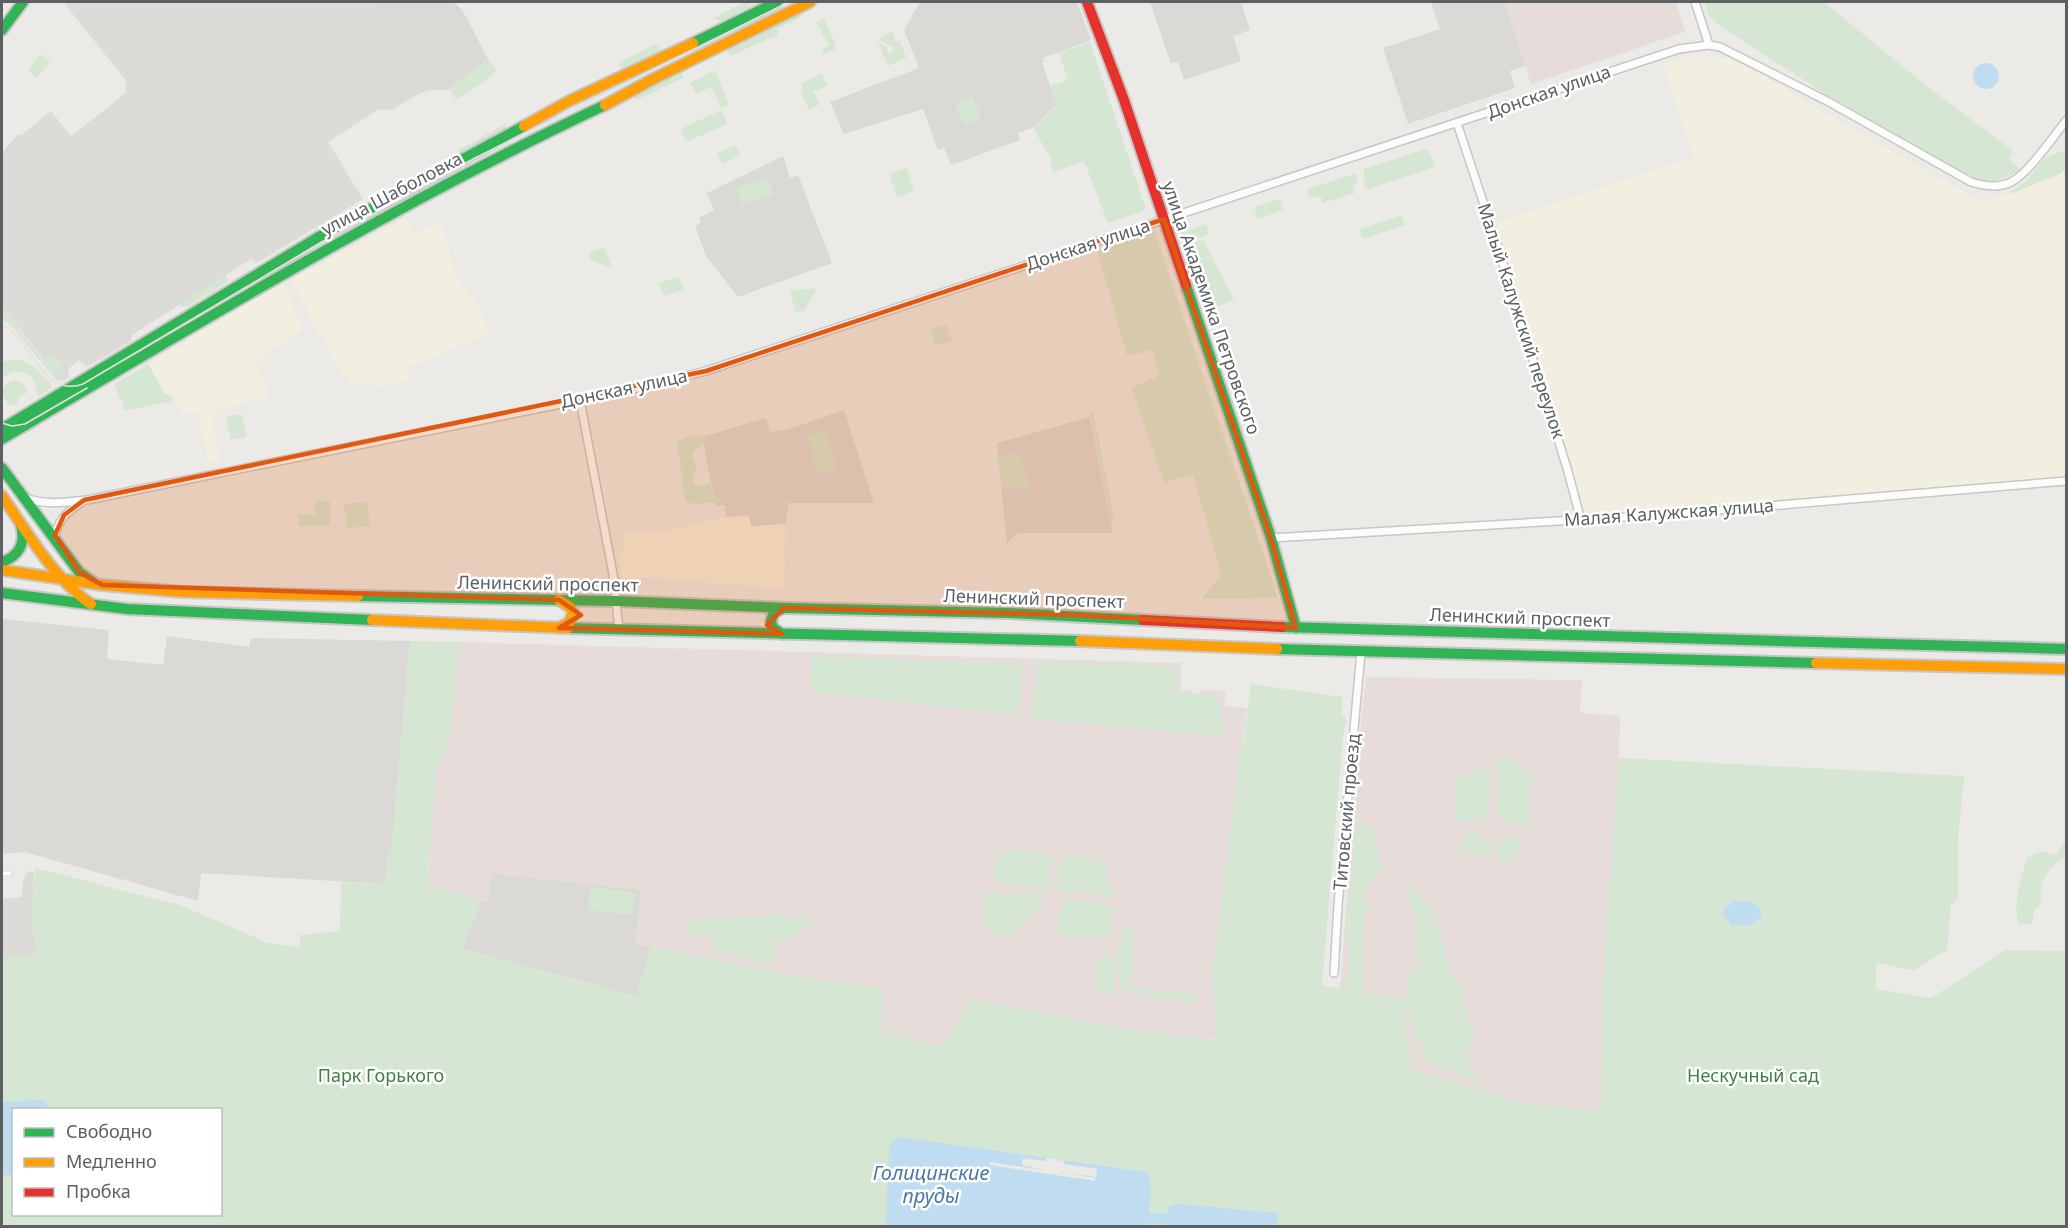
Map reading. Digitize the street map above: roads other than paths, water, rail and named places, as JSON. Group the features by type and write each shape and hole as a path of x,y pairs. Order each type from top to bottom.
{"main road":[{"path":"2,30 23,2"},
{"name":"улица Шаболовка","path":"2,429 327,233 569,101 778,2"},
{"name":"улица Шаболовка","path":"2,439 323,250 528,141 572,122 653,79 810,2"},
{"name":"улица Академика Петровского","path":"1087,2 1124,100 1271,538 1296,628"},
{"path":"2,468 79,572 87,579 102,585"},
{"path":"2,496 64,581 80,598 100,607"},
{"path":"2,562 16,555 22,544 23,530 17,517"},
{"name":"Ленинский проспект","path":"2,570 64,581 182,592 616,601 783,608 1076,615 1296,628 2067,649"},
{"name":"Ленинский проспект","path":"2,592 100,607 197,614 560,628 1033,639 1361,652 2067,669"},
{"path":"559,600 570,607 573,612 570,622 560,628"},
{"path":"782,634 773,628 771,621 774,612 783,608"}],"street":[{"path":"778,2 786,14"},
{"path":"1695,2 1709,45"},
{"name":"Донская улица","path":"22,496 39,502 84,500 630,390 706,371 1679,49 1709,45 1720,47 1829,102 1971,182 1985,186 2012,182 2022,174 2067,121"},
{"name":"Малый Калужский переулок","path":"1457,123 1567,468 1581,520"},
{"path":"580,400 613,574 619,629"},
{"name":"Малая Калужская улица","path":"1271,538 1660,515 2067,481"},
{"name":"Донская улица","path":"55,541 57,529 64,515 84,500"},
{"name":"Титовский проезд","path":"1334,974 1361,652"}],"water":[{"path":"1986,63 1996,66 1999,76 1996,86 1986,89 1976,86 1973,76 1976,66"},
{"path":"1731,901 1754,902 1762,913 1760,918 1754,921 1753,925 1730,925 1730,921 1723,913 1724,908 1731,904"},
{"path":"39,1100 46,1102 48,1108 12,1108 12,1175 2,1176 2,1102"},
{"name":"Голицинские пруды","path":"899,1137 1146,1172 1151,1180 1149,1213 1166,1214 1170,1206 1179,1204 1278,1213 1277,1226 1167,1226 1166,1224 1148,1223 1148,1226 886,1226 889,1147 891,1142"}],"tram line":[{"path":"2,325 21,342 47,376 58,383 69,386 83,384 320,243 475,158 789,2"},
{"path":"2,423 12,426 25,424 87,388"}],"railway":[{"path":"2,874 12,873"}],"park label":[{"name":"Парк Горького","path":"381,1076"},
{"name":"Нескучный сад","path":"1753,1076"}]}
